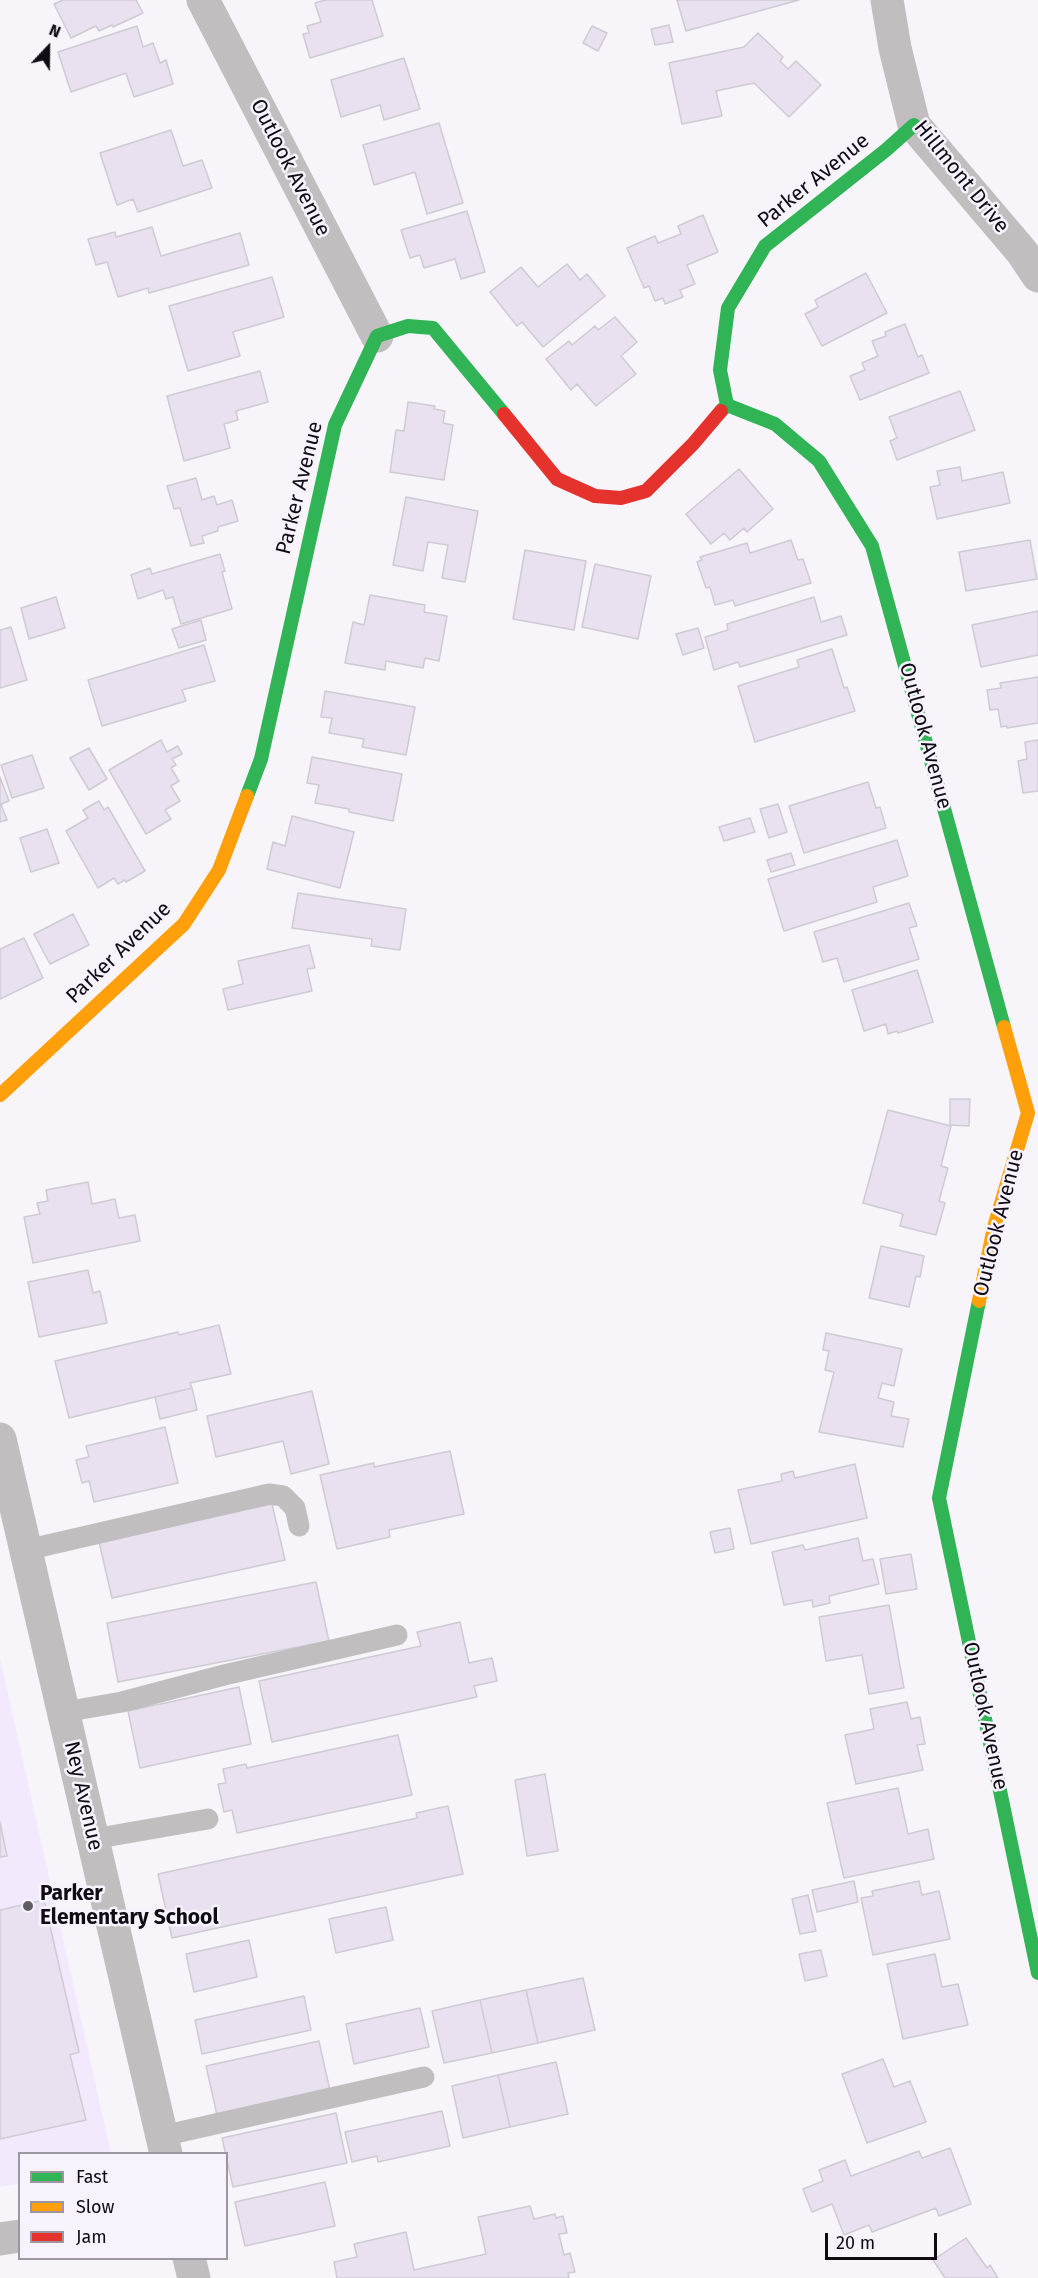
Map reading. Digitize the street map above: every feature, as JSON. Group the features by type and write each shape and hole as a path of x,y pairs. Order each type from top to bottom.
{"street":[{"name":"Outlook Avenue","path":"203,0 377,336"},
{"name":"Hillmont Drive","path":"887,0 895,48 914,125 1022,252 1038,276"},
{"name":"Parker Avenue","path":"727,405 720,370 728,308 765,246 914,125"},
{"path":"377,336 408,326 433,328 557,479 595,496 621,498 646,491 693,444 727,405"},
{"name":"Parker Avenue","path":"0,1095 184,924 219,870 261,759 335,424 377,336"},
{"name":"Outlook Avenue","path":"727,405 775,424 819,461 872,546 1028,1113 994,1227 939,1498 1038,1973"},
{"name":"Ney Avenue","path":"0,1439 164,2145"},
{"path":"0,2239 18,2236"},
{"path":"189,2260 194,2278"}],"lane":[{"path":"26,1550 269,1494 283,1496 295,1508 299,1526"},
{"path":"64,1712 122,1701 397,1635"},
{"path":"93,1839 208,1819"},
{"path":"164,2145 424,2077"}],"shaded area":[{"name":"Parker Elementary School","path":"0,1658 111,2152 18,2152 18,2184 0,2187"}],"building":[{"path":"63,0 136,0 143,13 113,27 112,25 99,31 96,26 71,38 54,4"},
{"path":"325,0 372,0 383,36 310,58 303,34 309,33 307,26 321,22 315,3"},
{"path":"677,0 799,0 686,31"},
{"path":"669,25 673,42 655,45 651,29"},
{"path":"137,26 143,47 153,43 160,63 166,60 173,84 134,97 126,73 71,92 58,52"},
{"path":"592,26 607,33 598,51 583,43"},
{"path":"758,33 783,57 780,61 788,69 796,61 821,85 789,117 754,83 716,91 722,116 682,124 669,63 744,47"},
{"path":"404,58 420,109 384,120 380,105 341,117 331,80"},
{"path":"439,123 463,203 427,214 415,172 374,185 363,145"},
{"path":"171,130 183,166 202,160 212,188 138,212 133,199 117,205 100,153"},
{"path":"467,211 485,272 461,279 455,259 424,268 420,255 410,258 401,230"},
{"path":"703,215 718,252 687,265 695,284 680,290 683,297 665,304 663,298 655,301 649,286 644,288 627,248 655,236 658,243 681,234 678,226"},
{"path":"152,227 161,256 240,233 249,265 149,293 148,288 118,297 107,262 96,265 88,239 115,232 116,237"},
{"path":"567,264 580,280 587,274 605,296 543,347 522,322 517,326 490,292 521,267 538,287"},
{"path":"866,273 887,313 822,346 805,314 818,307 815,300"},
{"path":"272,277 284,317 233,332 240,356 188,371 169,306"},
{"path":"615,317 637,342 621,356 636,374 596,406 577,384 571,390 546,359 569,341 572,345 595,326 598,330"},
{"path":"905,324 918,357 922,355 929,373 860,400 850,376 865,370 862,363 878,356 872,341 886,336 885,332"},
{"path":"260,371 268,402 236,411 238,420 224,424 230,448 184,461 167,396"},
{"path":"960,391 975,430 897,460 890,441 897,438 889,417"},
{"path":"408,402 435,406 434,409 445,411 443,423 453,425 444,480 390,472 396,430 404,431"},
{"path":"960,467 962,481 1003,472 1010,503 937,519 930,487 940,485 937,471"},
{"path":"739,469 773,509 747,532 744,528 730,540 724,533 711,544 686,514"},
{"path":"196,478 202,500 214,496 217,505 232,500 238,521 218,527 218,531 202,536 204,543 191,546 180,508 174,509 167,486"},
{"path":"406,497 478,511 465,582 442,578 448,545 428,542 423,571 393,565"},
{"path":"791,540 798,560 803,559 811,583 735,606 733,600 715,605 710,587 706,588 697,562 702,560 700,557 747,543 750,553"},
{"path":"1030,540 1037,579 966,591 959,552"},
{"path":"525,550 586,561 574,630 513,619"},
{"path":"220,554 225,571 222,572 232,609 181,624 173,597 166,599 163,590 138,599 131,575 150,568 152,574"},
{"path":"595,564 651,576 638,639 582,627"},
{"path":"370,595 425,605 424,612 447,616 439,661 425,658 423,668 386,661 385,670 345,663 353,622 364,625"},
{"path":"56,597 65,628 29,639 21,608"},
{"path":"814,597 821,622 841,616 847,635 740,667 738,662 714,670 705,637 728,630 727,624"},
{"path":"1038,611 1038,655 981,667 972,625"},
{"path":"201,620 206,640 179,648 172,629"},
{"path":"11,627 27,680 0,688 0,630"},
{"path":"698,628 704,648 683,655 676,634"},
{"path":"204,645 215,681 182,690 186,701 102,726 88,680"},
{"path":"832,649 844,688 847,687 855,711 755,742 738,686 799,667 797,660"},
{"path":"1038,677 1038,723 1001,727 998,709 990,710 987,690 1001,688 1000,683"},
{"path":"325,691 415,707 406,755 362,747 364,739 329,733 332,718 321,717"},
{"path":"161,740 167,752 178,746 182,754 172,759 176,765 171,768 179,781 171,786 180,801 165,810 171,819 146,834 109,770"},
{"path":"1038,740 1038,791 1023,793 1018,761 1027,759 1025,742"},
{"path":"89,748 107,779 89,790 70,758"},
{"path":"32,755 44,788 12,798 1,765"},
{"path":"312,757 402,774 393,821 315,803 319,785 307,783"},
{"path":"0,777 9,801 1,804 7,820 0,822"},
{"path":"868,782 876,808 880,807 886,828 804,853 789,806"},
{"path":"99,801 104,810 108,807 145,871 118,884 114,878 98,888 66,831 88,818 83,810"},
{"path":"778,804 787,832 769,838 760,809"},
{"path":"292,816 354,832 340,888 267,869 273,842 285,846"},
{"path":"750,818 755,832 724,841 719,827"},
{"path":"47,829 59,863 31,872 20,838"},
{"path":"897,840 908,876 873,887 877,902 784,931 768,879"},
{"path":"791,853 795,865 771,872 767,860"},
{"path":"298,893 406,909 400,950 371,946 372,939 292,928"},
{"path":"909,903 917,926 909,928 919,959 844,982 837,958 823,962 814,932"},
{"path":"73,914 89,945 50,964 34,934"},
{"path":"24,938 43,978 0,999 0,949"},
{"path":"309,945 315,968 307,969 312,991 228,1010 223,989 243,984 238,961"},
{"path":"917,970 933,1022 898,1033 897,1031 888,1034 886,1024 864,1031 852,990"},
{"path":"950,1099 970,1099 969,1126 950,1125"},
{"path":"888,1110 951,1126 941,1166 948,1168 939,1201 945,1203 936,1235 900,1226 903,1214 863,1203"},
{"path":"88,1182 92,1204 115,1199 119,1218 135,1215 140,1241 33,1263 24,1217 40,1214 37,1203 48,1201 46,1190"},
{"path":"881,1246 924,1256 920,1277 916,1276 909,1307 869,1298"},
{"path":"88,1270 93,1293 100,1291 107,1323 39,1337 28,1282"},
{"path":"219,1325 231,1374 190,1383 192,1388 69,1418 55,1361 178,1332 179,1335"},
{"path":"826,1333 902,1349 894,1386 882,1383 878,1398 894,1402 891,1416 909,1419 903,1447 819,1432 834,1372 825,1370 829,1351 823,1350"},
{"path":"192,1388 197,1410 160,1419 155,1397"},
{"path":"312,1391 329,1464 291,1474 283,1441 216,1457 207,1416"},
{"path":"165,1427 178,1483 94,1502 89,1481 82,1483 76,1460 89,1457 86,1446"},
{"path":"450,1451 464,1514 389,1530 390,1537 337,1549 320,1475 374,1463 374,1467"},
{"path":"855,1464 867,1518 751,1544 738,1490 782,1481 781,1474 793,1471 795,1478"},
{"path":"272,1504 285,1560 112,1598 99,1542"},
{"path":"730,1528 734,1549 715,1553 710,1532"},
{"path":"858,1538 863,1561 873,1559 879,1584 829,1596 830,1603 813,1607 812,1600 784,1605 772,1552 803,1545 805,1550"},
{"path":"911,1554 917,1589 886,1594 880,1559"},
{"path":"316,1582 329,1641 118,1682 107,1623"},
{"path":"889,1605 904,1688 869,1694 862,1655 826,1661 819,1617"},
{"path":"460,1622 469,1663 492,1658 497,1681 474,1686 477,1697 272,1742 259,1681 421,1646 417,1632"},
{"path":"239,1687 251,1744 140,1768 128,1711"},
{"path":"907,1702 911,1719 920,1717 925,1744 917,1745 923,1770 856,1784 845,1735 874,1729 870,1709"},
{"path":"398,1735 412,1795 237,1833 232,1810 224,1812 218,1784 226,1783 223,1769 246,1764 247,1768"},
{"path":"545,1774 558,1851 527,1856 515,1780"},
{"path":"898,1788 908,1834 928,1829 934,1859 844,1878 827,1803"},
{"path":"448,1806 463,1874 172,1938 158,1874 417,1818 416,1813"},
{"path":"0,1822 7,1856 0,1857"},
{"path":"854,1881 858,1902 817,1912 812,1890"},
{"path":"919,1881 922,1895 939,1891 950,1939 873,1955 861,1898 873,1896 872,1891"},
{"path":"808,1895 816,1931 800,1934 792,1899"},
{"path":"44,1900 79,2052 70,2055 86,2120 0,2139 0,1910"},
{"path":"386,1907 393,1940 336,1953 329,1919"},
{"path":"249,1940 257,1977 194,1992 186,1954"},
{"path":"821,1950 827,1976 805,1981 799,1954"},
{"path":"935,1954 942,1987 958,1984 968,2025 903,2039 887,1964"},
{"path":"583,1978 595,2030 538,2043 526,1990"},
{"path":"526,1990 538,2043 492,2053 480,2000"},
{"path":"304,1996 311,2030 202,2054 195,2020"},
{"path":"480,2000 492,2053 444,2063 432,2011"},
{"path":"420,2008 429,2047 354,2064 346,2024"},
{"path":"319,2041 330,2091 217,2115 206,2066"},
{"path":"883,2059 894,2087 910,2081 926,2122 867,2143 842,2074"},
{"path":"556,2062 568,2114 510,2127 498,2075"},
{"path":"498,2075 510,2127 463,2138 452,2086"},
{"path":"442,2111 450,2146 378,2162 377,2156 352,2162 345,2132"},
{"path":"336,2113 347,2163 233,2187 228,2152 225,2152 222,2138"},
{"path":"950,2148 971,2204 939,2216 936,2208 872,2232 869,2225 844,2235 832,2204 812,2212 803,2189 823,2181 819,2170 845,2160 851,2176 919,2151 922,2158"},
{"path":"325,2182 335,2226 245,2246 235,2202"},
{"path":"530,2206 534,2219 555,2214 556,2218 563,2216 567,2233 559,2234 564,2255 570,2253 575,2272 568,2273 569,2278 337,2278 334,2262 357,2257 354,2244 406,2232 414,2270 486,2254 478,2217"},
{"path":"966,2238 987,2268 990,2265 998,2278 945,2278 933,2260"}],"traffic: fast":[{"path":"721,411 727,405 720,370 728,308 765,246 914,125"},
{"path":"247,796 261,759 335,425 377,336 408,326 433,328 504,414"},
{"path":"727,405 775,424 819,461 872,546 1004,1027"},
{"path":"979,1301 939,1498 1038,1973"}],"traffic: slow":[{"path":"0,1095 184,924 219,870 247,796"},
{"path":"979,1301 994,1227 1028,1113 1004,1027"}],"traffic: jam":[{"path":"504,414 557,479 595,496 621,498 646,491 693,444 721,411"}],"place":[{"name":"Parker Elementary School","path":"28,1906"}]}
